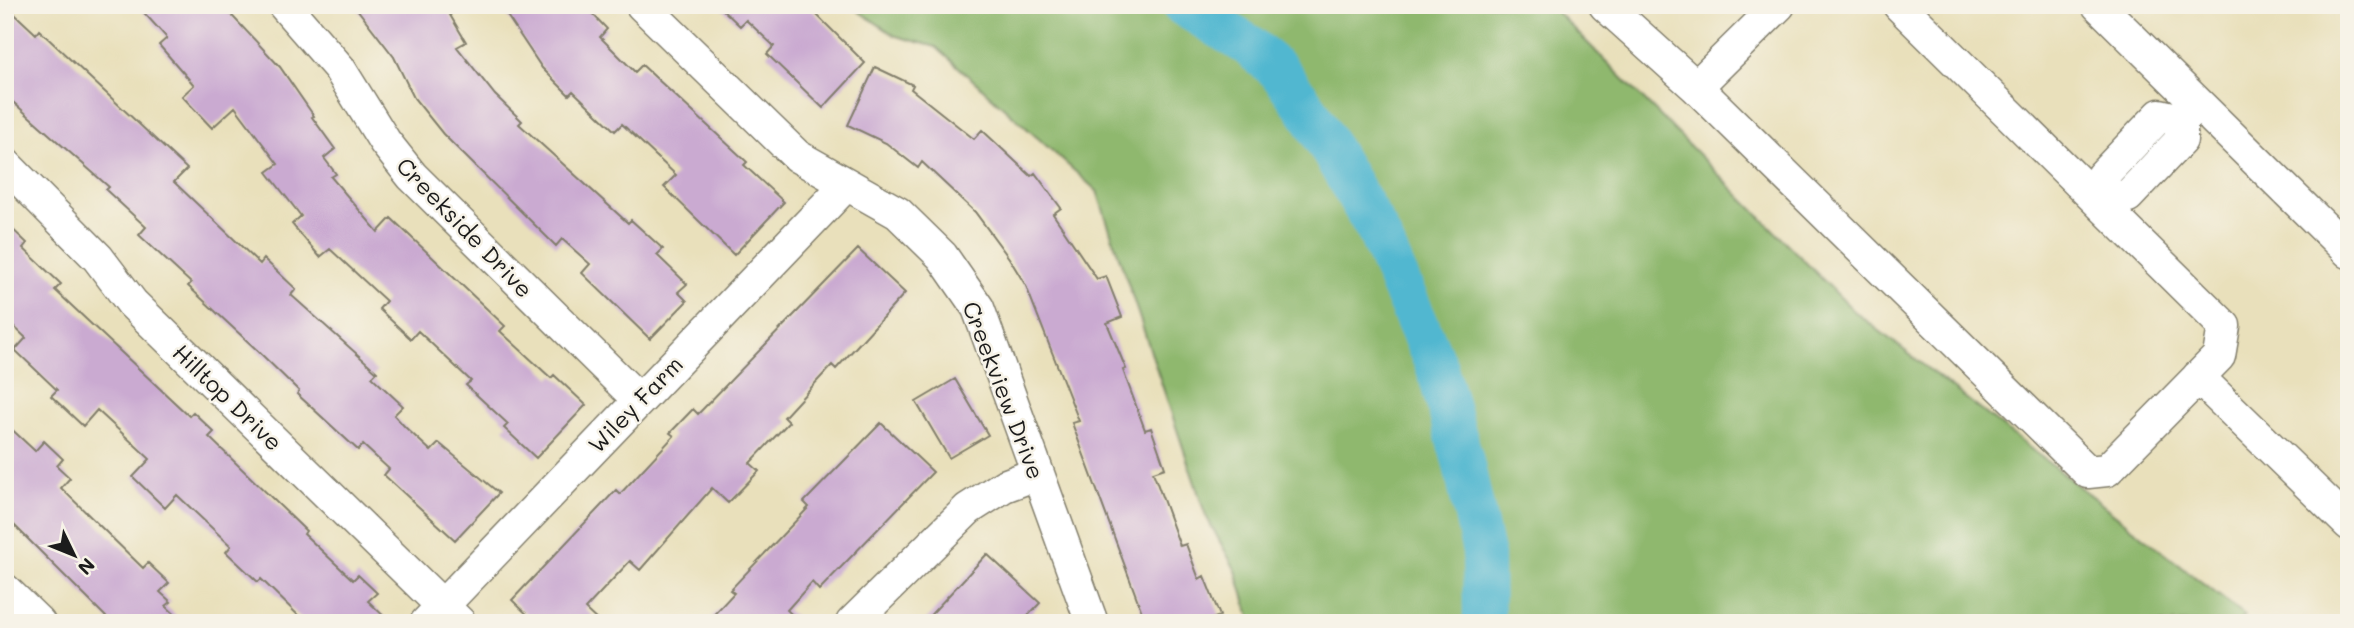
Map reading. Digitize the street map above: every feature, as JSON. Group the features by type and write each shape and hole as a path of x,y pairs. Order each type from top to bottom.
{"street":[{"name":"Creekside Drive","path":"284,5 339,68 384,142 412,176 639,400"},
{"name":"Creekview Drive","path":"642,5 797,156 845,186 898,213 942,256 978,308 1092,623"},
{"path":"1605,5 1696,87 2088,472 2107,470 2219,356 2224,326 2101,201 1899,5"},
{"path":"1696,87 1779,5"},
{"path":"2098,5 2189,112 2349,252"},
{"path":"2101,201 2102,176 2160,116 2189,112"},
{"name":"Hilltop Drive","path":"5,164 91,250 132,303 442,617"},
{"name":"Wiley Farm","path":"442,617 639,400 845,186"},
{"path":"2198,377 2349,524"},
{"path":"852,623 968,509 1004,486 1036,474"},
{"path":"5,590 39,623"}],"green space":[{"path":"849,5 1550,5 1854,311 2245,616 2238,623 1252,623 1236,571 1206,516 1097,191 936,47 896,36"}],"building":[{"path":"5,5 36,34 39,30 187,169 174,182 260,264 264,259 296,289 291,295 377,372 372,377 403,406 394,415 405,427 431,451 439,443 499,493 455,540 384,475 389,469 363,445 358,450 188,286 191,283 139,235 146,227 106,190 109,187 5,95"},
{"path":"137,5 222,5 280,67 314,116 312,117 335,149 324,158 336,174 331,177 378,232 391,218 505,326 500,331 551,378 554,375 586,405 536,458 504,428 508,424 466,385 471,381 418,331 411,339 379,309 386,301 330,249 320,257 292,224 301,216 267,172 278,164 235,107 212,128 182,96 194,85 159,45 167,38"},
{"path":"354,5 444,5 466,42 457,47 495,95 522,121 519,124 628,223 631,220 663,249 657,255 687,284 678,292 687,301 650,339 582,273 590,264 562,239 556,246 443,134 414,98 394,57"},
{"path":"500,5 584,5 607,29 600,37 635,72 642,65 747,162 744,165 784,202 734,255 664,187 676,175 622,124 615,131 573,91 569,95 542,68"},
{"path":"718,5 807,5 865,63 823,108 767,54 774,46 746,20 740,26"},
{"path":"875,67 913,85 911,89 974,139 982,130 1031,176 1035,173 1061,208 1053,214 1097,279 1106,276 1122,317 1107,323 1126,369 1123,370 1145,430 1151,428 1165,468 1153,472 1180,546 1186,544 1199,579 1204,576 1220,616 1201,623 1146,623 1072,423 1079,421 1026,286 975,212 922,162 918,168 886,143 848,125"},
{"path":"5,222 27,243 23,248 61,284 55,290 189,416 193,412 214,432 209,437 306,531 304,534 353,580 358,575 377,593 368,601 391,623 306,623 261,579 258,582 226,552 231,546 177,495 165,508 133,477 150,459 97,410 83,426 51,396 57,390 15,350 26,338 5,318"},
{"path":"858,249 905,293 836,369 832,365 784,417 789,422 750,463 759,471 728,503 712,488 640,570 630,561 585,609 600,623 536,623 512,600 616,490 620,494 674,436 670,433 693,409 698,414"},
{"path":"955,379 988,435 949,458 916,402"},
{"path":"5,423 35,451 44,441 63,459 57,466 70,478 61,488 143,568 148,563 169,583 160,592 171,602 166,606 184,623 112,623 5,516"},
{"path":"881,423 933,472 819,590 812,582 787,610 801,623 706,623 734,593 730,590 809,507 804,502"},
{"path":"987,554 1040,603 1021,623 923,623"}],"waterway":[{"path":"1183,5 1248,45 1278,70 1309,112 1378,232 1437,368 1463,461 1483,552 1484,623"}]}
